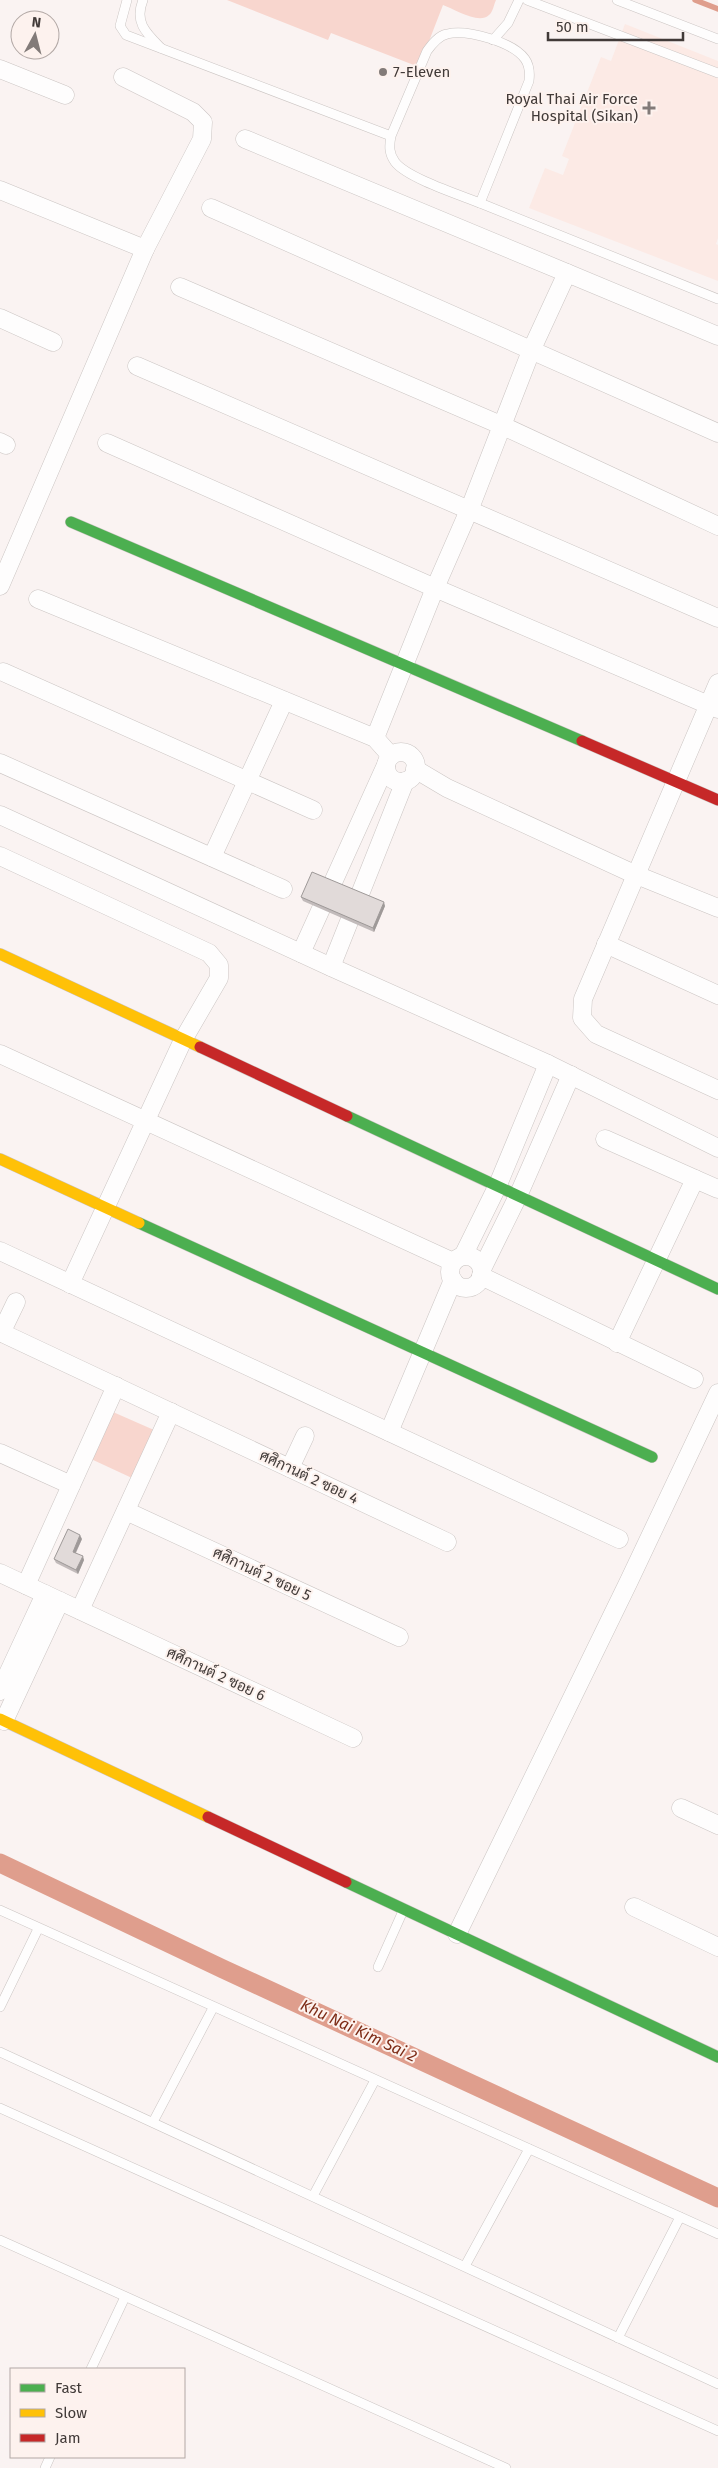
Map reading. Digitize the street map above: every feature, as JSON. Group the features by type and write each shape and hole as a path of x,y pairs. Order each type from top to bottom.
{"street":[{"path":"0,69 66,95"},
{"path":"0,586 145,250 202,139 203,122 193,112 123,77"},
{"path":"245,139 718,336"},
{"path":"0,190 145,250"},
{"path":"211,208 718,432"},
{"path":"375,738 435,588 470,508 531,351 567,272"},
{"path":"180,287 503,426 718,526"},
{"path":"0,318 53,342"},
{"path":"137,366 470,508 718,618"},
{"path":"107,443 435,588 713,707"},
{"path":"70,522 718,800"},
{"path":"38,599 375,738 388,760 389,777 394,780 410,775 447,788 634,874 718,908"},
{"path":"2,672 313,810"},
{"path":"718,682 713,707 675,781 634,874 583,999 582,1018 596,1034 718,1090"},
{"path":"212,857 284,701"},
{"path":"301,953 388,760 396,753 408,754 415,763 331,967"},
{"path":"0,763 283,889"},
{"path":"0,815 548,1064 718,1148"},
{"path":"0,856 210,953 219,964 219,978 183,1040 144,1121 107,1208 70,1284"},
{"path":"606,944 718,995"},
{"path":"0,954 718,1289"},
{"path":"0,1054 144,1121 458,1259 475,1259 482,1272 617,1343 694,1379"},
{"path":"389,1432 452,1280 450,1268 458,1259 497,1186 548,1064"},
{"path":"452,1280 462,1287 469,1287 474,1285 482,1272 518,1196 571,1075"},
{"path":"605,1139 718,1189"},
{"path":"0,1159 652,1457"},
{"path":"617,1343 695,1179"},
{"path":"0,1251 619,1539"},
{"path":"1,1332 16,1302"},
{"name":"ศศิกานต์ 2 ซอย 4","path":"1,1332 447,1542"},
{"path":"26,1585 116,1386"},
{"path":"457,1934 629,1581 718,1393"},
{"path":"80,1610 171,1412"},
{"path":"290,1468 305,1436"},
{"path":"0,1453 71,1485"},
{"name":"ศศิกานต์ 2 ซอย 5","path":"126,1511 398,1637"},
{"name":"ศศิกานต์ 2 ซอย 6","path":"0,1573 353,1738"},
{"path":"53,1598 2,1720 718,2057"},
{"path":"0,1691 53,1598"},
{"path":"681,1808 718,1826"},
{"path":"634,1908 718,1947"}],"lane":[{"path":"127,0 120,26 126,35 144,44 161,48 391,136"},
{"path":"143,0 139,20 145,32 161,48"},
{"path":"493,40 508,23 519,0"},
{"path":"527,0 718,73"},
{"path":"617,0 718,40"},
{"path":"480,203 530,81 530,70 526,60 518,51 493,40 457,33 446,34 436,39 427,51 391,136 389,146 396,164 407,172 480,203 718,299"},
{"path":"378,1967 404,1909"},
{"path":"0,1910 213,2008 718,2234"},
{"path":"0,2007 38,1929"},
{"path":"153,2122 213,2008"},
{"path":"0,2052 718,2384"},
{"path":"313,2196 375,2080"},
{"path":"0,2108 718,2431"},
{"path":"464,2266 529,2149"},
{"path":"618,2338 680,2217"},
{"path":"0,2240 506,2468"},
{"path":"91,2368 125,2297"}],"shaded area":[{"path":"227,0 496,0 490,14 485,18 466,15 443,5 419,67 331,33 328,40"},
{"name":"Royal Thai Air Force Hospital (Sikan)","path":"625,24 718,61 718,238 716,244 718,245 718,281 529,208 545,168 563,175 569,159 562,156 601,57 611,61"},
{"path":"113,1412 154,1430 132,1478 91,1459"}],"building":[{"path":"312,872 384,902 373,928 301,897"},
{"path":"68,1529 80,1535 73,1552 83,1556 76,1570 54,1559"}],"waterway":[{"path":"695,0 718,9"},
{"name":"Khu Nai Kim Sai 2","path":"0,1863 223,1969 718,2198"}],"traffic: fast":[{"path":"71,522 582,741"},
{"path":"347,1116 718,1289"},
{"path":"139,1223 652,1457"},
{"path":"346,1882 718,2057"}],"traffic: slow":[{"path":"0,954 200,1047"},
{"path":"0,1159 139,1223"},
{"path":"0,1719 208,1817"}],"traffic: jam":[{"path":"582,741 718,800"},
{"path":"200,1047 347,1116"},
{"path":"208,1817 346,1882"}],"place":[{"name":"7-Eleven","path":"383,72"},
{"name":"Royal Thai Air Force Hospital (Sikan)","path":"649,108"}]}
